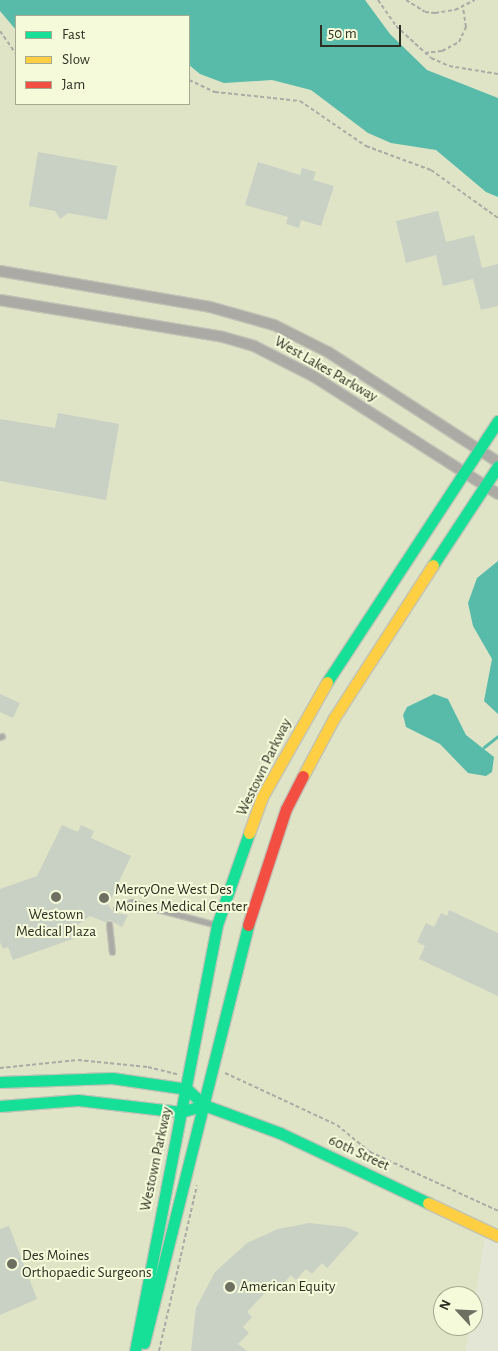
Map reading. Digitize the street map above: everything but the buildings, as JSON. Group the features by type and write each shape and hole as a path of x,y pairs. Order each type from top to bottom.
{"street":[{"name":"West Lakes Parkway","path":"0,272 210,307 274,326 328,352 498,464"},
{"name":"West Lakes Parkway","path":"0,300 223,337 254,346 298,367 498,494"},
{"name":"Westown Parkway","path":"135,1351 187,1089 217,925 243,848 276,771 307,713 498,421"},
{"path":"142,1351 256,892 286,809 334,718 486,486 498,464"},
{"path":"0,1082 82,1076 187,1089"},
{"name":"60th Street","path":"187,1089 204,1105 274,1130 498,1236"},
{"path":"0,1106 78,1100 182,1112 204,1105"}],"lane":[{"path":"116,909 131,902 217,925"},
{"path":"109,924 112,952"}],"path":[{"path":"378,0 396,26 425,52 449,66 498,74"},
{"path":"406,0 425,12 462,8 474,0"},
{"path":"425,52 442,50 458,42 466,27 462,8"},
{"path":"0,31 15,53"},
{"path":"190,80 215,92 287,97 300,102 366,146 431,170 498,218"},
{"path":"0,1068 78,1060 148,1067 172,1073"},
{"path":"226,1064 223,1073 337,1125 370,1152 498,1211"},
{"path":"159,1351 197,1183"}],"shaded area":[{"path":"0,0 498,0 498,1236 486,1231 477,1286 433,1286 433,1336 468,1336 465,1351 0,1351"}],"water":[{"path":"0,0 365,0 390,34 427,70 498,98 498,197 486,192 436,150 391,143 368,133 311,90 272,80 224,83 200,74 190,66 190,15 15,15 15,29 0,11"},
{"path":"498,561 498,714 484,701 492,659 473,626 468,603 477,578"},
{"path":"434,694 448,699 466,735 494,757 492,772 486,776 468,773 440,744 406,727 403,715 407,707"}],"waterway":[{"path":"484,747 498,736"}],"traffic: fast":[{"path":"327,682 498,421"},
{"path":"433,565 498,466"},
{"path":"135,1351 217,925 249,833"},
{"path":"144,1343 248,925"},
{"path":"0,1082 112,1078 187,1089 204,1105 280,1133 428,1203"},
{"path":"0,1106 78,1100 181,1112 204,1105"}],"traffic: slow":[{"path":"303,776 334,718 433,565"},
{"path":"249,833 262,797 327,682"},
{"path":"428,1203 498,1236"}],"traffic: jam":[{"path":"248,925 286,809 303,776"}],"place":[{"name":"Westown Medical Plaza","path":"56,897"},
{"name":"MercyOne West Des Moines Medical Center","path":"104,898"},
{"name":"Des Moines Orthopaedic Surgeons","path":"12,1264"},
{"name":"American Equity","path":"230,1287"}]}
